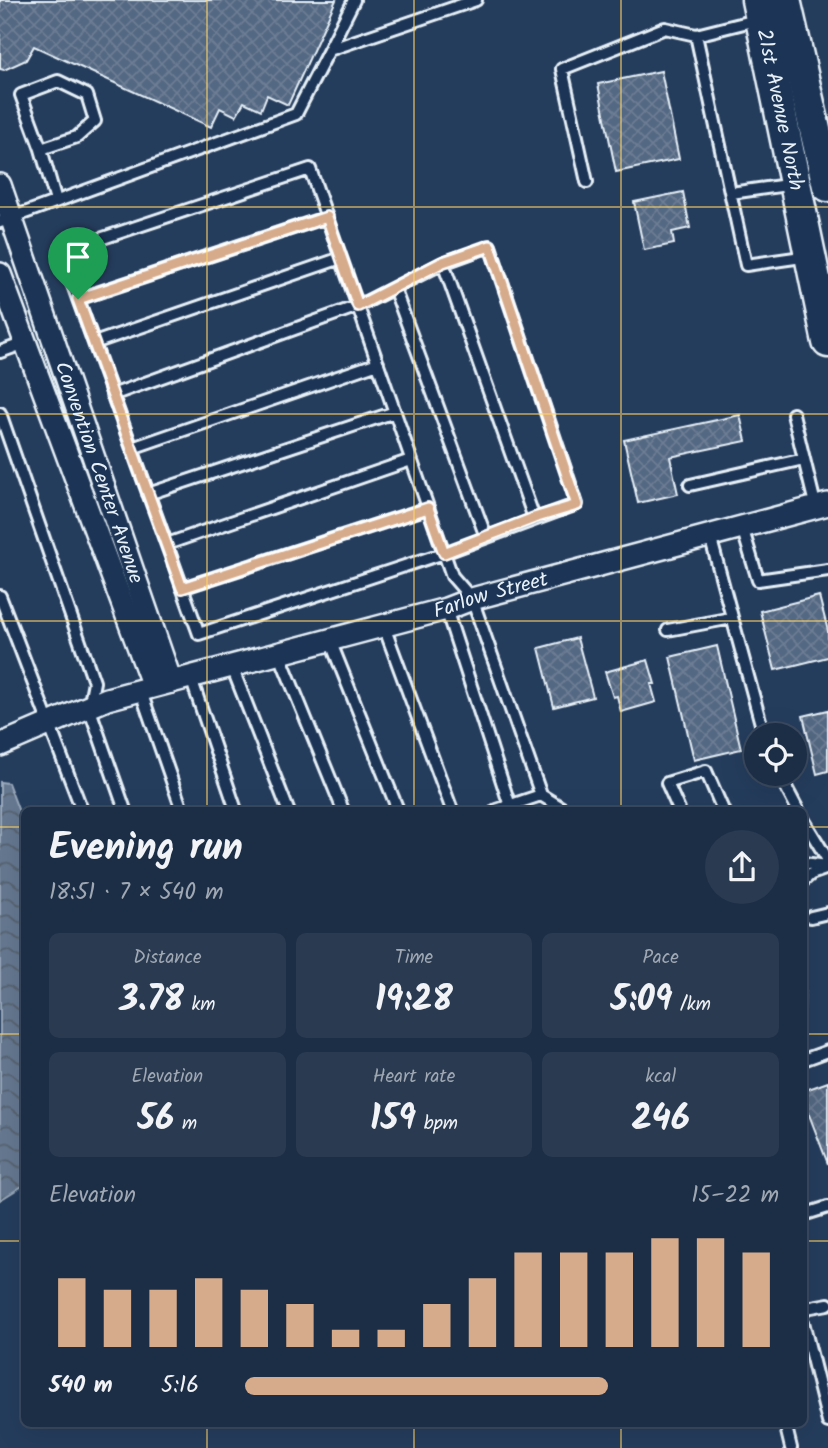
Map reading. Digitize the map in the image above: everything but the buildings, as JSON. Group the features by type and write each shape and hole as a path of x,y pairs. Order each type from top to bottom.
{"main road":[{"name":"21st Avenue North","path":"785,0 828,186"},
{"name":"21st Avenue North","path":"760,9 827,337"}],"street":[{"name":"Convention Center Avenue","path":"0,185 6,219 164,684"},
{"name":"Convention Center Avenue","path":"0,274 24,343 164,684"},
{"name":"Farlow Street","path":"0,745 107,699 822,506"}],"lane":[{"path":"6,219 296,114 354,0"},
{"path":"329,50 476,0"},
{"path":"587,182 562,69 665,29 696,35 760,9"},
{"path":"696,35 746,265 810,256"},
{"path":"41,149 78,137 95,121 87,95 58,81 21,95 56,201"},
{"path":"112,395 358,306 443,262 490,246 577,505 534,518 444,553 199,634 112,395 61,252 310,169 341,258 358,306 378,363 411,460 444,553 452,576 472,599 541,795 560,807"},
{"path":"731,193 796,184"},
{"path":"78,299 327,217"},
{"path":"94,343 341,258"},
{"path":"443,262 534,518"},
{"path":"394,288 486,537"},
{"path":"0,352 24,343"},
{"path":"132,448 378,363"},
{"path":"148,494 395,412"},
{"path":"0,414 94,682 89,707 124,807"},
{"path":"793,414 804,459 822,506"},
{"path":"690,485 804,459"},
{"path":"167,544 411,460"},
{"path":"182,588 428,508"},
{"path":"742,527 758,580 828,570"},
{"path":"710,536 761,723"},
{"path":"0,596 81,807"},
{"path":"446,609 510,806"},
{"path":"668,630 732,618"},
{"path":"383,624 451,807"},
{"path":"329,638 397,807"},
{"path":"279,653 342,807"},
{"path":"232,667 287,807"},
{"path":"164,684 182,807"},
{"path":"164,684 234,807"},
{"path":"678,807 667,783 706,771 722,807"},
{"path":"785,786 796,807"},
{"path":"506,807 541,795"},
{"path":"807,826 828,860"},
{"path":"807,864 828,867"},
{"path":"807,878 828,867"},
{"path":"811,917 828,912"},
{"path":"807,1059 828,1051"},
{"path":"807,1212 828,1207"},
{"path":"807,1308 828,1304"},
{"path":"807,1338 828,1422"},
{"path":"786,1427 791,1448"}],"water":[{"path":"0,782 8,783 21,817 21,1187 0,1200"}],"route":[{"path":"327,217 358,306 443,262 490,246 577,505 534,518 444,553 428,508 182,588 78,299 327,217"}]}
